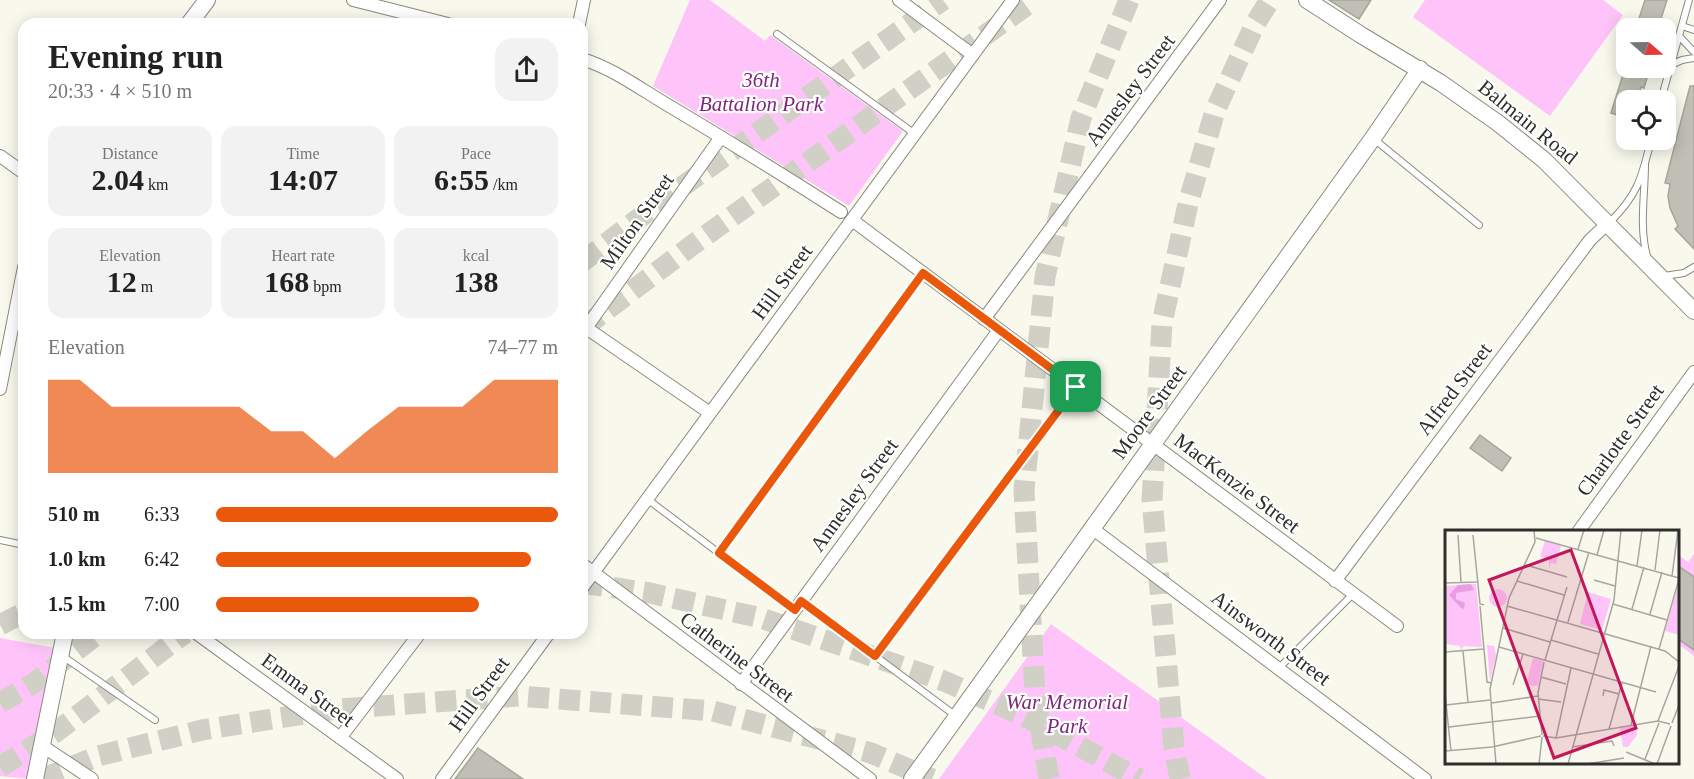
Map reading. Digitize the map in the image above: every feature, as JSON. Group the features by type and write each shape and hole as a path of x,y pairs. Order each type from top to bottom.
{"main road":[{"path":"194,18 207,0"},
{"name":"Balmain Road","path":"1307,0 1420,69 1477,108 1544,160 1694,311"},
{"name":"Moore Street","path":"912,779 1374,138 1420,69"},
{"path":"35,779 64,639"}],"street":[{"path":"353,0 400,6 411,18"},
{"path":"580,18 584,0"},
{"path":"899,0 973,55"},
{"name":"Hill Street","path":"588,579 1013,0"},
{"name":"Annesley Street","path":"984,319 1220,0"},
{"path":"588,61 721,136 841,212"},
{"name":"Milton Street","path":"588,320 721,136"},
{"path":"0,156 18,168"},
{"name":"MacKenzie Street","path":"852,220 1397,626"},
{"name":"Alfred Street","path":"1335,581 1590,240 1608,224"},
{"path":"0,389 18,298"},
{"path":"588,329 710,413"},
{"name":"Annesley Street","path":"741,684 999,330"},
{"name":"Charlotte Street","path":"1579,530 1694,372"},
{"name":"Ainsworth Street","path":"1093,529 1425,779"},
{"name":"Catherine Street","path":"588,568 870,779"},
{"name":"Emma Street","path":"204,639 397,779"},
{"path":"340,738 415,639"},
{"name":"Hill Street","path":"442,779 545,639"},
{"path":"42,745 92,779"}],"lane":[{"path":"1676,47 1689,0"},
{"path":"1682,26 1694,30"},
{"path":"777,34 915,134"},
{"path":"1679,36 1694,52"},
{"path":"1676,63 1694,58"},
{"path":"1374,138 1479,225"},
{"path":"1608,224 1631,200 1648,150"},
{"path":"1645,164 1642,226 1655,271 1673,276 1694,267"},
{"path":"719,553 923,273"},
{"path":"875,656 1076,387"},
{"path":"647,499 719,553 875,656 957,717"},
{"path":"0,540 18,544"},
{"path":"1278,669 1353,594"},
{"path":"60,655 155,720"}],"green space":[{"name":"36th Battalion Park","path":"690,0 710,0 765,41 770,35 903,131 849,206 653,86"},
{"path":"1425,0 1603,0 1623,15 1621,18 1616,18 1616,25 1550,116 1413,17"},
{"path":"1694,554 1694,656 1679,645 1679,556 1688,562"},
{"name":"War Memorial Park","path":"1051,624 1267,779 939,779"},
{"path":"0,638 55,648 30,779 0,776"}],"building":[{"path":"1329,0 1371,0 1359,19"},
{"path":"1645,0 1667,0 1661,18 1639,18"},
{"path":"1622,78 1647,78 1644,88 1641,87 1640,90 1618,90"},
{"path":"1690,86 1694,86 1694,249 1675,229 1678,226 1670,208 1668,196 1670,184 1665,183 1674,150 1676,150 1676,140"},
{"path":"1616,97 1616,115 1611,113"},
{"path":"1480,435 1511,458 1502,471 1470,448"},
{"path":"1679,566 1694,577 1694,650 1679,639"},
{"path":"478,748 523,779 455,779"}],"tunnel":[{"path":"588,257 655,206 943,0"},
{"path":"588,324 691,246 1034,0"},
{"path":"1049,779 1035,696 1024,490 1045,277 1081,118 1129,0"},
{"path":"1180,779 1174,748 1152,500 1162,323 1188,204 1215,111 1255,24 1270,0"},
{"path":"588,584 650,593 761,618 944,681 1024,716 1139,779"},
{"path":"0,625 18,616"},
{"path":"0,703 34,683 91,639"},
{"path":"0,767 56,732 177,639"},
{"path":"42,779 98,756 202,730 337,709 519,696 713,711 871,753 932,779"}],"route":[{"path":"923,273 1076,387 875,656 801,601 795,610 719,553 923,273"}]}
